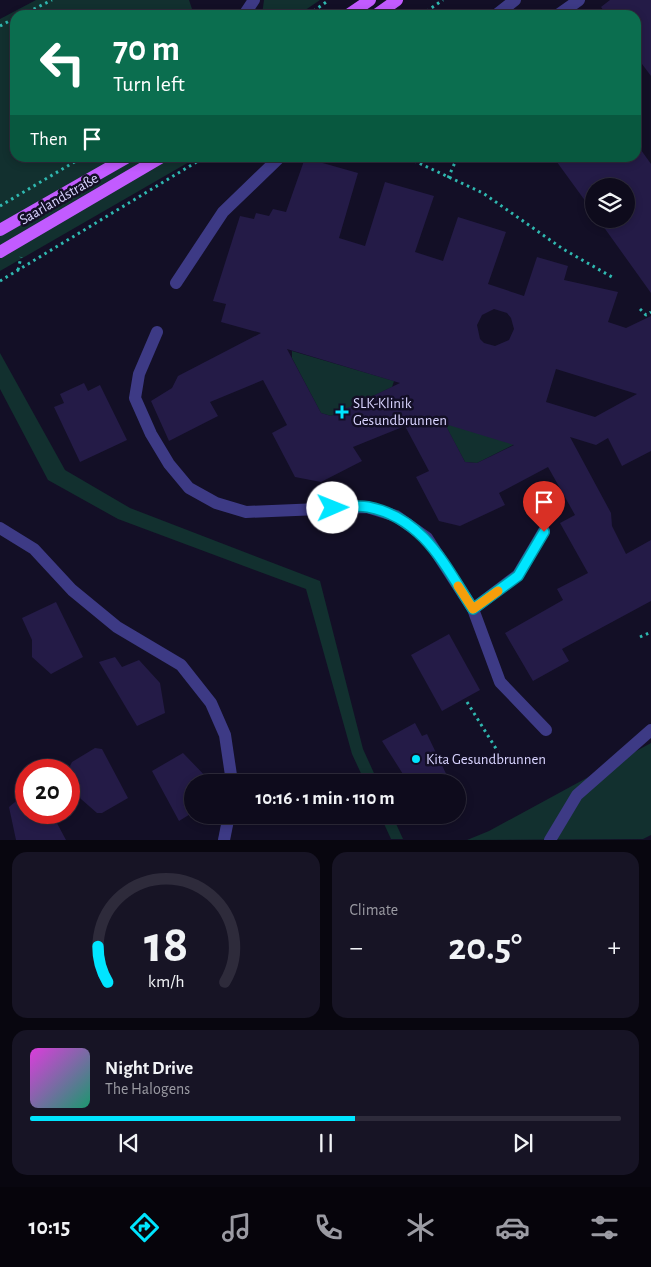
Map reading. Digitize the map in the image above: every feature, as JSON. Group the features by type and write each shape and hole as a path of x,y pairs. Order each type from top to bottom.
{"main road":[{"path":"355,10 370,0"},
{"path":"383,10 397,0"},
{"name":"Saarlandstraße","path":"0,230 119,162"},
{"name":"Saarlandstraße","path":"0,252 153,162"}],"street":[{"path":"502,10 515,0"},
{"path":"565,10 579,0"},
{"path":"176,283 223,212 275,162"},
{"path":"157,332 139,374 135,398 151,434 169,464 189,488 216,503 246,512 367,507 396,516 427,538 473,609 500,682 546,730"},
{"path":"0,528 34,549 72,590 117,627 181,665 211,703 225,735 231,774"},
{"path":"473,609 518,576 544,532"},
{"path":"550,840 577,795 651,730"},
{"path":"224,840 228,824"}],"path":[{"path":"32,10 52,0"},
{"path":"315,10 329,0"},
{"path":"428,10 443,0"},
{"path":"0,206 74,162"},
{"path":"0,281 196,162"},
{"path":"416,162 482,193 563,249 612,277"},
{"path":"448,178 454,162"},
{"path":"640,309 646,315 651,312"},
{"path":"640,637 651,632"},
{"path":"467,702 500,755"}],"green space":[{"path":"36,0 189,0 192,10 17,10"},
{"path":"264,0 320,0 305,10 263,10"},
{"path":"10,14 10,162 189,162 0,271 0,19"},
{"path":"292,351 394,381 392,387 331,416 321,413 292,358"},
{"path":"0,353 65,470 130,508 320,581 363,749 374,774 361,774 352,754 306,589 118,519 48,480 0,389"},
{"path":"434,404 535,434 477,463 465,462"},
{"path":"651,743 651,835 643,839 467,840 489,831"},
{"path":"384,824 396,824 403,839 391,839"}],"building":[{"path":"610,0 651,0 651,76 641,63 641,10 603,10 601,7"},
{"path":"641,150 651,164 651,293 604,228 635,228 635,178 585,178 585,201 557,162 641,162"},
{"path":"304,162 319,162 358,173 339,238 365,246 385,182 434,196 415,252 443,261 458,217 506,232 488,284 524,296 537,257 568,266 564,280 618,292 608,322 626,328 651,316 651,451 622,466 608,438 596,445 570,437 611,513 612,526 626,554 651,540 651,601 562,649 569,661 533,681 505,633 563,600 557,589 588,573 560,523 575,515 548,467 499,493 505,505 460,526 439,521 416,477 429,471 405,426 353,447 362,461 321,482 295,477 272,433 287,425 263,380 210,402 218,416 169,441 151,401 172,388 178,376 261,333 221,322 226,304 213,301 240,216 254,219 256,213 269,216 273,209 286,212","holes":["494,309 507,313 511,318 514,329 509,340 495,346 484,343 480,339 477,325 482,315","287,349 400,383 331,416 321,413","556,369 637,394 595,417 546,402","445,424 514,445 477,463 465,462"]},
{"path":"84,383 88,391 100,385 127,440 80,462 54,407 64,403 60,394"},
{"path":"56,602 83,657 51,674 32,657 32,640 22,618"},
{"path":"449,634 480,690 442,711 411,655"},
{"path":"115,657 122,667 139,660 160,683 165,713 137,726 99,662"},
{"name":"Kita Gesundbrunnen","path":"415,723 422,736 427,734 446,774 403,774 382,741"},
{"path":"95,748 102,749 128,798 102,813 97,813 81,799 80,759 77,759"},
{"path":"183,753 203,774 184,774 184,818 179,821 152,771"},
{"path":"15,802 15,824 57,824 66,840 16,840 9,807"}],"slow traffic":[{"path":"458,586 473,609 498,591"}],"place":[{"name":"SLK-Klinik Gesundbrunnen","path":"342,412"},
{"name":"Kita Gesundbrunnen","path":"416,759"}],"route":[{"path":"333,508 367,507 396,516 427,538 473,609 518,576 544,532"}]}
